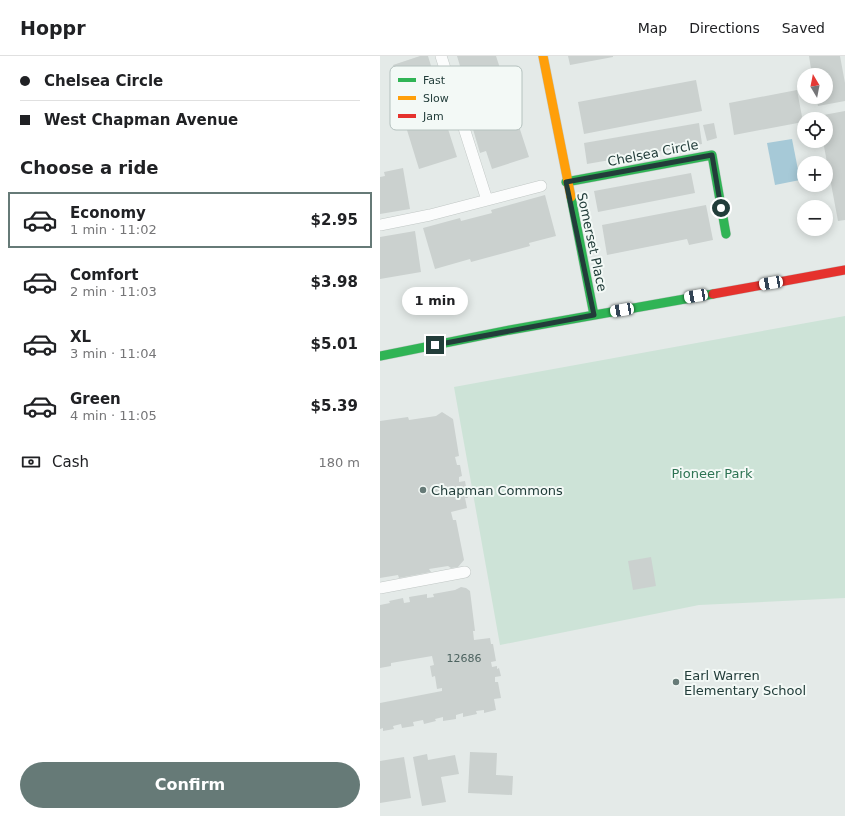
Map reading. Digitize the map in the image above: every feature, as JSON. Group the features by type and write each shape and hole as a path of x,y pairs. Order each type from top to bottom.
{"street":[{"name":"Somerset Place","path":"543,56 566,182 594,315"},
{"name":"Chelsea Circle","path":"566,182 712,155 726,234"},
{"path":"380,356 594,315 845,270"}],"lane":[{"path":"441,56 444,66"},
{"path":"465,130 487,200"},
{"path":"380,225 430,215 541,186"},
{"path":"380,588 465,572"}],"green space":[{"name":"Pioneer Park","path":"845,316 845,598 699,605 500,645 454,387"}],"water":[{"path":"792,139 797,165 797,181 775,185 767,143"}],"building":[{"path":"420,56 428,56 431,66 393,66"},
{"path":"457,56 496,56 499,66 460,66"},
{"path":"568,56 613,56 613,57 570,65"},
{"path":"809,56 840,56 845,83 845,101 833,103 833,68 811,68"},
{"path":"696,80 702,111 584,134 578,102"},
{"path":"797,90 797,104 800,104 801,112 797,112 797,123 734,135 729,103"},
{"path":"818,104 829,104 818,106"},
{"path":"845,111 845,220 838,221 833,192 833,156 826,156 824,148 833,148 833,113"},
{"path":"699,123 702,144 587,164 584,143"},
{"path":"714,123 717,138 707,141 703,125"},
{"path":"407,130 448,130 457,157 419,169"},
{"path":"473,130 520,130 529,157 492,169 486,151 480,153"},
{"path":"403,168 410,209 380,214 380,177 385,176 384,172"},
{"path":"691,173 695,193 598,212 594,191"},
{"path":"545,195 556,236 529,243 530,246 471,262 470,259 435,269 423,228 460,218 461,221 492,213 491,210"},
{"path":"706,205 713,240 689,245 687,239 607,255 602,225"},
{"path":"415,231 421,272 380,279 380,237"},
{"name":"Chapman Commons","path":"442,412 453,419 459,456 455,457 457,465 460,465 462,476 459,477 459,482 465,481 468,498 465,498 467,508 451,512 453,520 456,520 464,560 458,567 451,568 448,566 429,569 431,572 399,578 398,575 380,578 380,421 408,417 409,420 436,416"},
{"path":"651,557 656,586 633,590 628,561"},
{"path":"461,587 470,591 475,631 473,631 474,640 490,638 491,644 493,644 496,661 491,662 492,667 497,666 497,669 499,668 501,676 495,677 495,682 498,682 501,698 494,699 496,710 484,713 484,710 476,711 477,714 463,717 463,713 456,715 456,719 443,721 443,717 435,719 436,721 424,724 423,720 413,722 414,726 402,728 401,724 393,726 394,729 383,731 383,728 380,729 380,703 442,691 442,688 437,689 435,676 432,677 430,666 434,665 432,656 391,663 391,666 380,668 380,605 390,603 389,601 403,598 404,603 410,602 409,597 427,594 427,598 434,597 433,594 455,590"},
{"path":"470,752 497,753 496,775 513,776 512,795 468,793"},
{"path":"427,754 428,760 455,755 459,774 441,777 446,802 422,806 413,757"},
{"path":"404,757 411,798 380,803 380,761"}],"traffic: fast":[{"path":"566,182 712,155 726,234"},
{"path":"571,197 594,315"},
{"path":"380,356 510,330 713,294"}],"traffic: slow":[{"path":"543,56 571,197"}],"traffic: jam":[{"path":"713,294 845,270"}],"place":[{"name":"Chapman Commons","path":"423,490"},
{"name":"Earl Warren Elementary School","path":"676,682"}],"route":[{"path":"435,345 594,315 566,182 712,155 721,208"}]}
